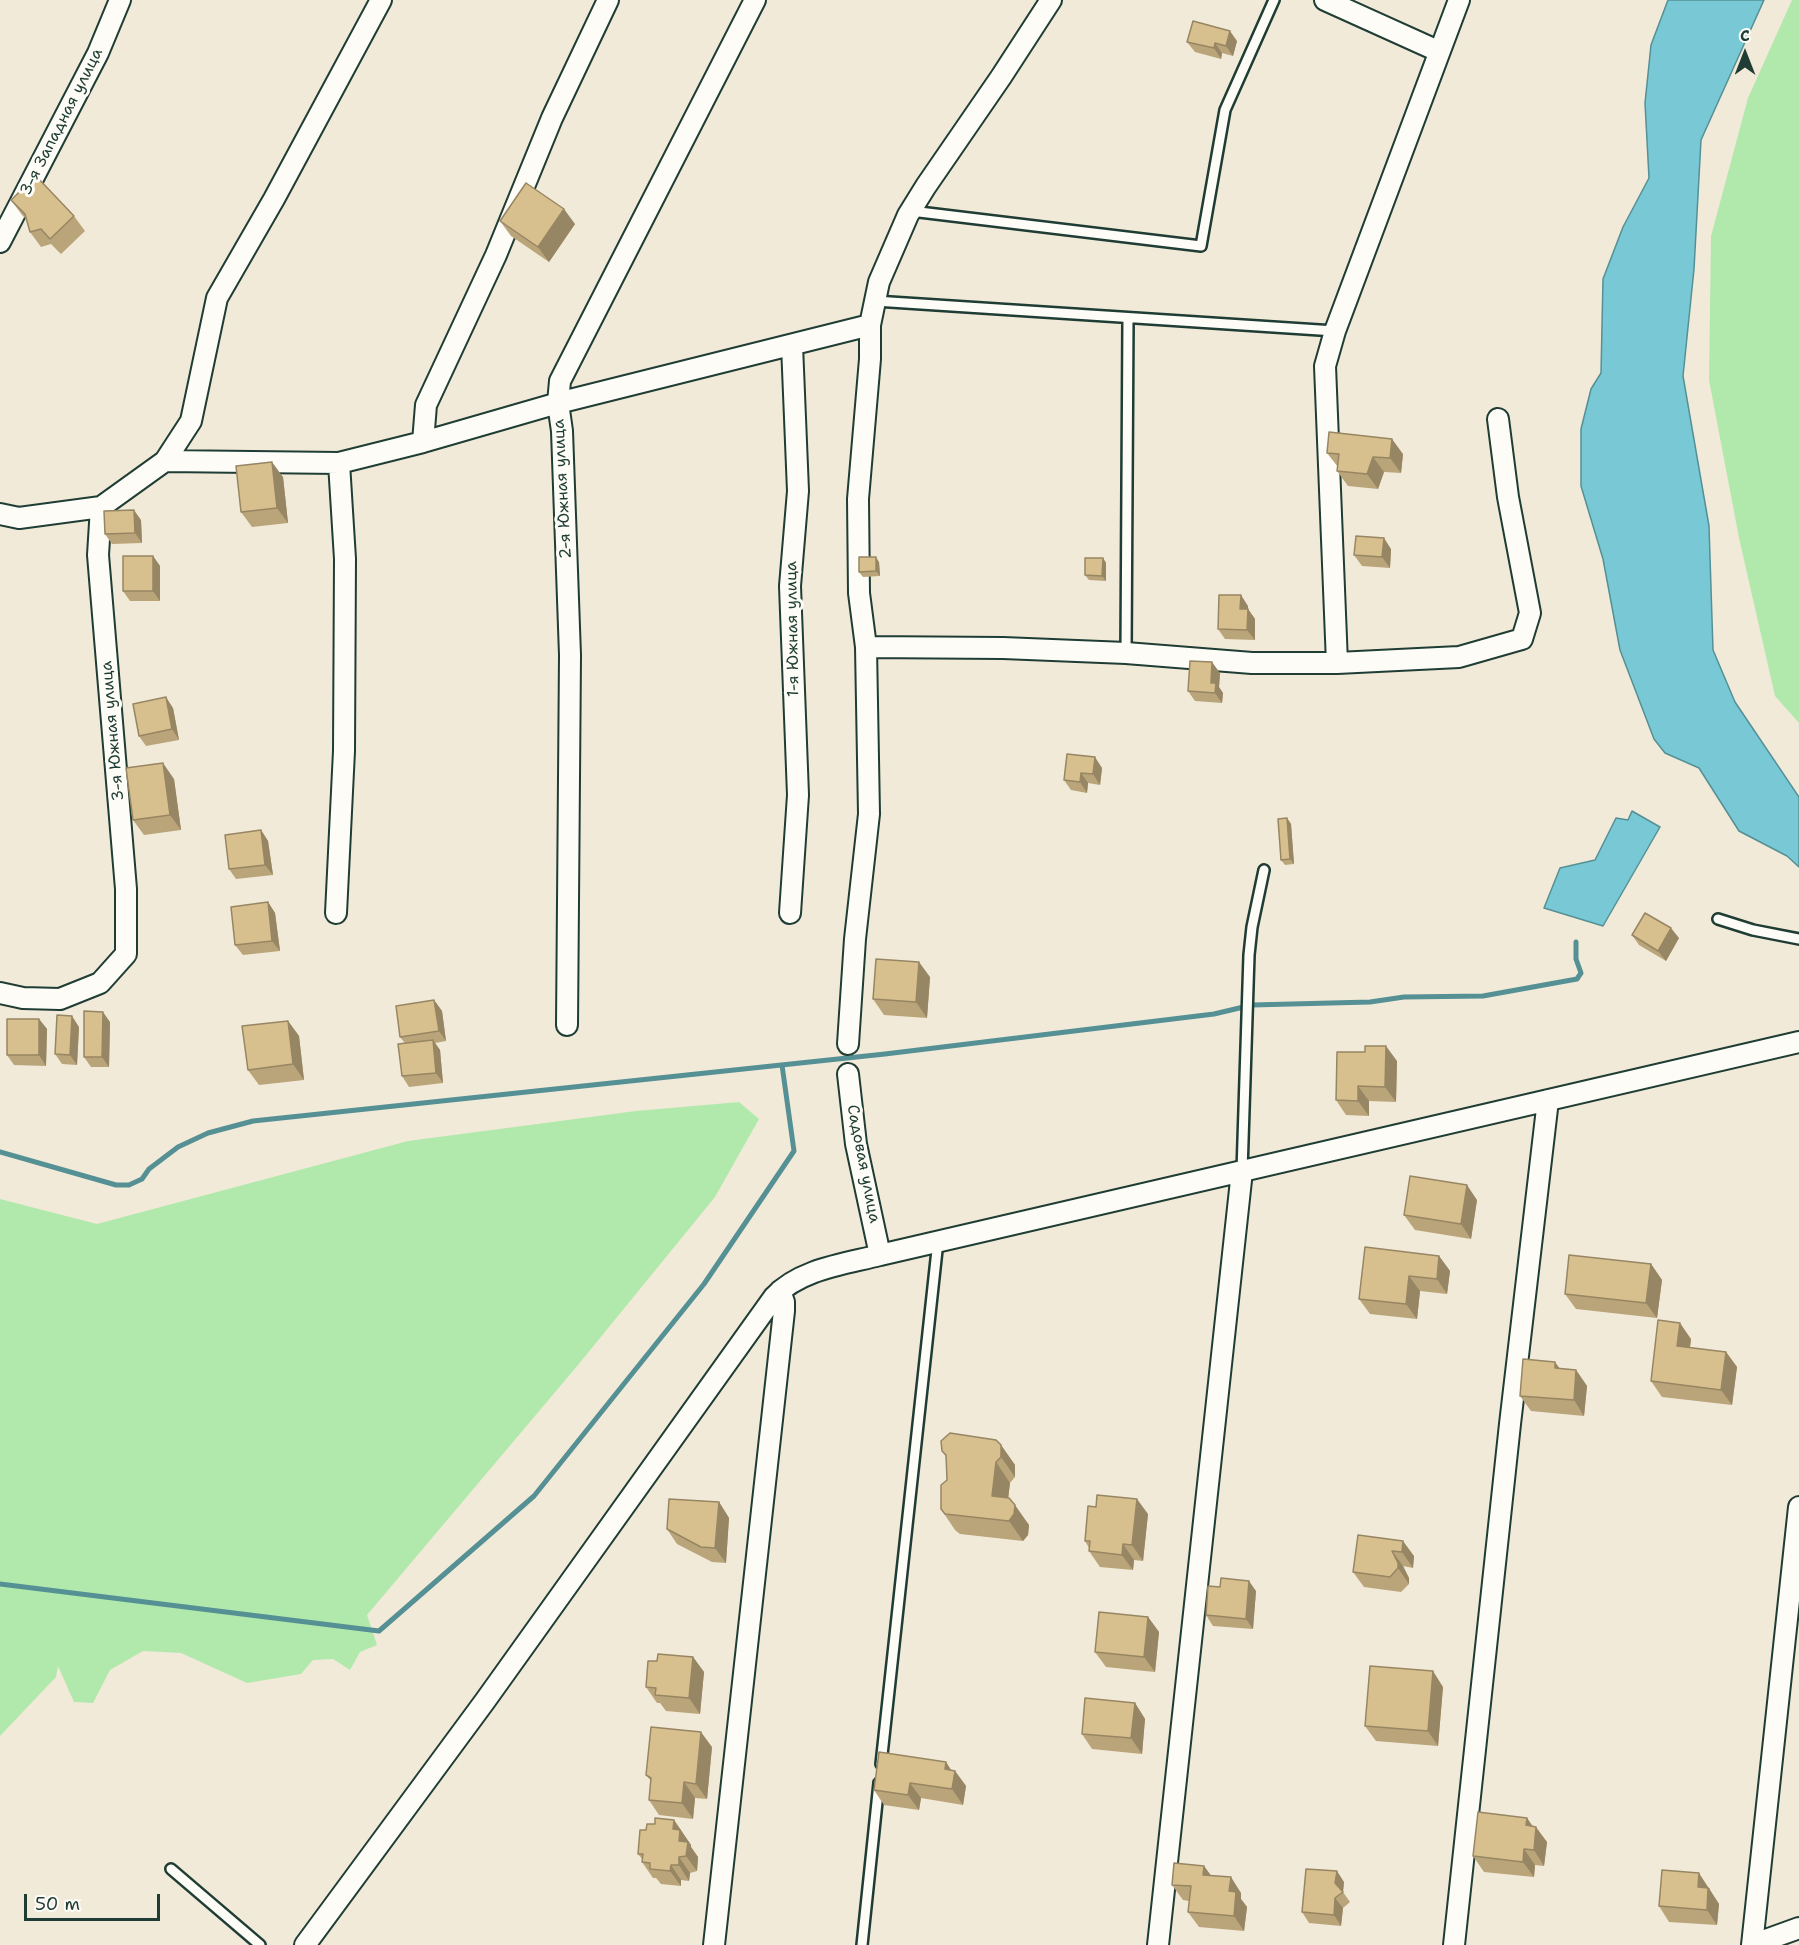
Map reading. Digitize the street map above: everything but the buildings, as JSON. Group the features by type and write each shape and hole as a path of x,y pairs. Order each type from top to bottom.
{"street":[{"name":"3-я Западная улица","path":"0,242 98,53 120,0"},
{"path":"0,514 19,518 101,507 165,461 191,421 217,298 274,199 381,0"},
{"path":"423,442 426,405 496,255 552,118 608,0"},
{"name":"2-я Южная улица","path":"567,1025 570,655 562,431 558,403 560,381 755,0"},
{"path":"848,1044 855,939 869,814 866,647 859,593 858,499 869,369 870,325 882,272 897,236 911,211 1052,0"},
{"path":"1325,0 1438,51"},
{"path":"1337,663 1325,366 1335,331 1459,0"},
{"path":"165,461 339,463 423,442 558,403 870,325"},
{"name":"1-я Южная улица","path":"790,913 798,795 790,586 798,491 792,345"},
{"path":"866,647 1003,648 1126,653 1252,663 1337,663 1459,657 1522,639 1530,613 1508,497 1498,419"},
{"path":"336,913 344,751 345,559 339,463"},
{"name":"3-я Южная улица","path":"0,993 23,998 60,999 100,983 126,954 126,889 98,555 101,507"},
{"path":"304,1945 485,1701 780,1291 792,1281 880,1255 938,1241 1799,1042"},
{"name":"Садовая улица","path":"848,1074 856,1144 880,1255"},
{"path":"1455,1945 1510,1424 1548,1100"},
{"path":"1158,1945 1242,1171"},
{"path":"714,1945 784,1311 780,1291"},
{"path":"1799,1507 1752,1945 1799,1928"}],"lane":[{"path":"911,211 1201,246 1225,110 1274,0"},
{"path":"875,301 1335,331"},
{"path":"1126,653 1128,318"},
{"path":"1242,1171 1249,955 1252,927 1264,870"},
{"path":"1718,919 1753,930 1799,939"},
{"path":"862,1945 938,1241"},
{"path":"171,1869 260,1945"}],"green space":[{"path":"1792,0 1799,0 1799,723 1775,696 1739,538 1709,380 1711,236 1748,98"},
{"path":"739,1102 759,1119 715,1197 578,1365 367,1615 377,1645 360,1652 350,1670 333,1659 313,1660 301,1674 247,1683 181,1653 143,1651 110,1670 93,1703 74,1702 58,1666 56,1677 0,1736 0,1199 97,1224 408,1141 636,1111"}],"water":[{"path":"1668,0 1764,0 1701,140 1694,269 1683,376 1709,526 1713,650 1735,702 1799,797 1799,867 1787,856 1739,831 1699,768 1665,753 1654,739 1620,650 1603,559 1581,486 1581,429 1591,389 1601,373 1603,279 1623,227 1649,178 1645,103 1651,45"},
{"path":"1632,811 1660,827 1603,926 1544,908 1560,868 1595,860 1616,818 1628,820"}],"waterway":[{"path":"0,1152 116,1185 129,1185 142,1179 149,1169 178,1147 208,1133 253,1121 885,1054 1214,1014 1252,1005 1370,1002 1404,997 1483,996 1577,979 1581,973 1576,959 1576,942"},
{"path":"0,1584 379,1631 534,1496 704,1284 794,1151 782,1065"}]}
